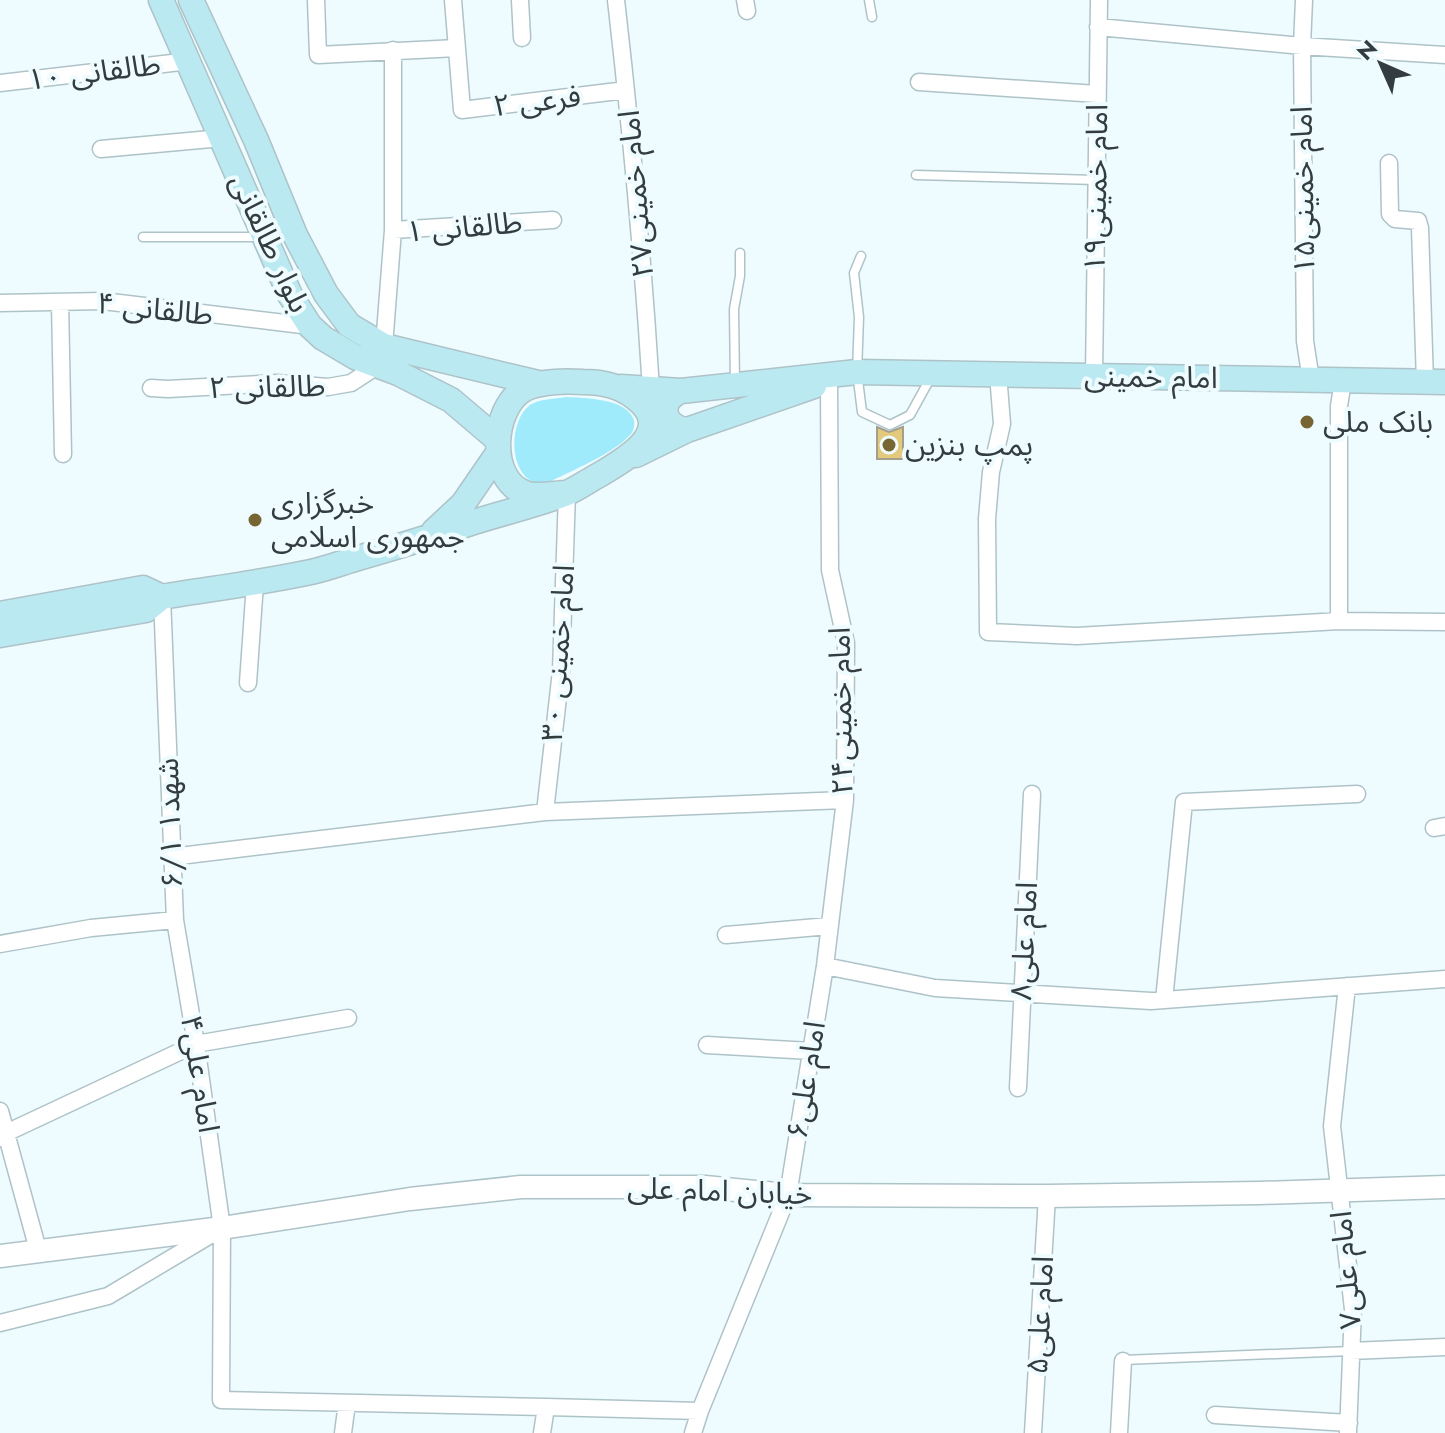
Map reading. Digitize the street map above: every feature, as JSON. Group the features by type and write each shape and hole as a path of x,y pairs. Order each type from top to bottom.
{"main road":[{"name":"بلوار طالقانی","path":"161,0 290,295 310,326 323,338 355,357 381,356 543,384"},
{"name":"بلوار طالقانی","path":"191,0 256,140 292,229 326,294 349,325 398,373 451,400 498,446"},
{"name":"امام خمینی","path":"616,387 681,391 857,372 1435,382"},
{"name":"امام خمینی","path":"623,461 687,430 857,372"},
{"path":"2,624 146,610 162,597 308,573 426,538 567,493 641,447 650,434 650,418 644,406 616,387 593,382 566,381 523,389 509,403 498,446 463,504 426,538"},
{"path":"681,391 667,401 666,417 678,429 687,430"},
{"path":"498,446 506,476 517,489 528,495 567,493"}],"street":[{"path":"316,0 318,55 457,48"},
{"name":"فرعی ۲","path":"453,0 462,110 626,90"},
{"path":"520,0 522,38"},
{"name":"امام خمینی۲۷","path":"616,0 643,270 651,389"},
{"name":"امام خمینی۱۹","path":"1094,376 1099,0"},
{"name":"امام خمینی۱۵","path":"1304,0 1305,341 1311,380"},
{"path":"1098,27 1302,46 1445,55"},
{"path":"393,50 393,230"},
{"name":"طالقانی ۱۰","path":"0,83 189,61"},
{"path":"919,82 1097,94"},
{"path":"101,149 222,138"},
{"path":"1389,163 1390,214 1395,219 1418,221 1420,228 1435,382"},
{"name":"طالقانی ۱","path":"381,356 393,230 553,220"},
{"name":"طالقانی ۴","path":"0,303 103,301 310,326"},
{"path":"60,302 63,454"},
{"name":"طالقانی ۲","path":"151,388 277,383 328,387 351,383 381,356"},
{"path":"998,374 1002,424 991,472 988,504 988,632 1077,636 1339,621 1445,622"},
{"name":"امام خمینی۲۴","path":"825,966 845,800 846,643 830,570 829,381"},
{"path":"1339,621 1339,406 1343,381"},
{"name":"امام خمینی ۳۰","path":"545,812 561,671 567,493"},
{"path":"248,683 255,583"},
{"name":"شهد۱ ۶/۱","path":"0,944 91,928 175,920 162,597"},
{"name":"امام علی۸","path":"1018,1088 1032,794"},
{"path":"1164,1000 1184,802 1357,794"},
{"path":"171,857 545,812 845,800"},
{"name":"امام علی۴","path":"175,920 222,1228 221,1400 347,1403"},
{"path":"726,935 829,926"},
{"path":"825,966 935,988 1151,1001 1445,979"},
{"name":"امام علی۶","path":"693,1433 788,1195 825,966"},
{"name":"امام علی۷","path":"1347,986 1332,1126 1353,1309 1348,1428"},
{"path":"3,1136 196,1044 348,1018"},
{"path":"707,1045 811,1051"},
{"path":"0,1111 3,1136 38,1250"},
{"name":"خیابان امام علی","path":"0,1256 222,1228 410,1199 521,1187 705,1187 788,1195 1047,1196 1445,1187"},
{"name":"امام علی۵","path":"1033,1433 1047,1196"},
{"path":"1,1323 108,1296 222,1228"},
{"path":"1351,1351 1445,1347"},
{"path":"1119,1433 1123,1361"},
{"path":"343,1433 347,1403 700,1411"},
{"path":"542,1433 546,1407"},
{"path":"1215,1415 1348,1428"}],"lane":[{"path":"869,0 872,17"},
{"path":"916,175 1096,180"},
{"path":"143,237 265,237"},
{"path":"735,385 734,309 740,276 740,253"},
{"path":"861,256 854,273 859,317 857,372 862,412 890,425 910,415 933,373"},
{"path":"1123,1361 1351,1351"}],"shaded area":[{"path":"566,397 604,401 623,407 634,420 633,430 612,450 590,462 547,483 534,482 519,468 516,457 514,445 518,422 530,405"}],"building":[{"path":"877,427 889,432 903,427 903,459 877,459"}],"place":[{"name":"بانک ملی","path":"1307,422"},
{"name":"پمپ بنزین","path":"889,445"},
{"name":"خبرگزاری جمهوری اسلامی","path":"255,520"}]}
